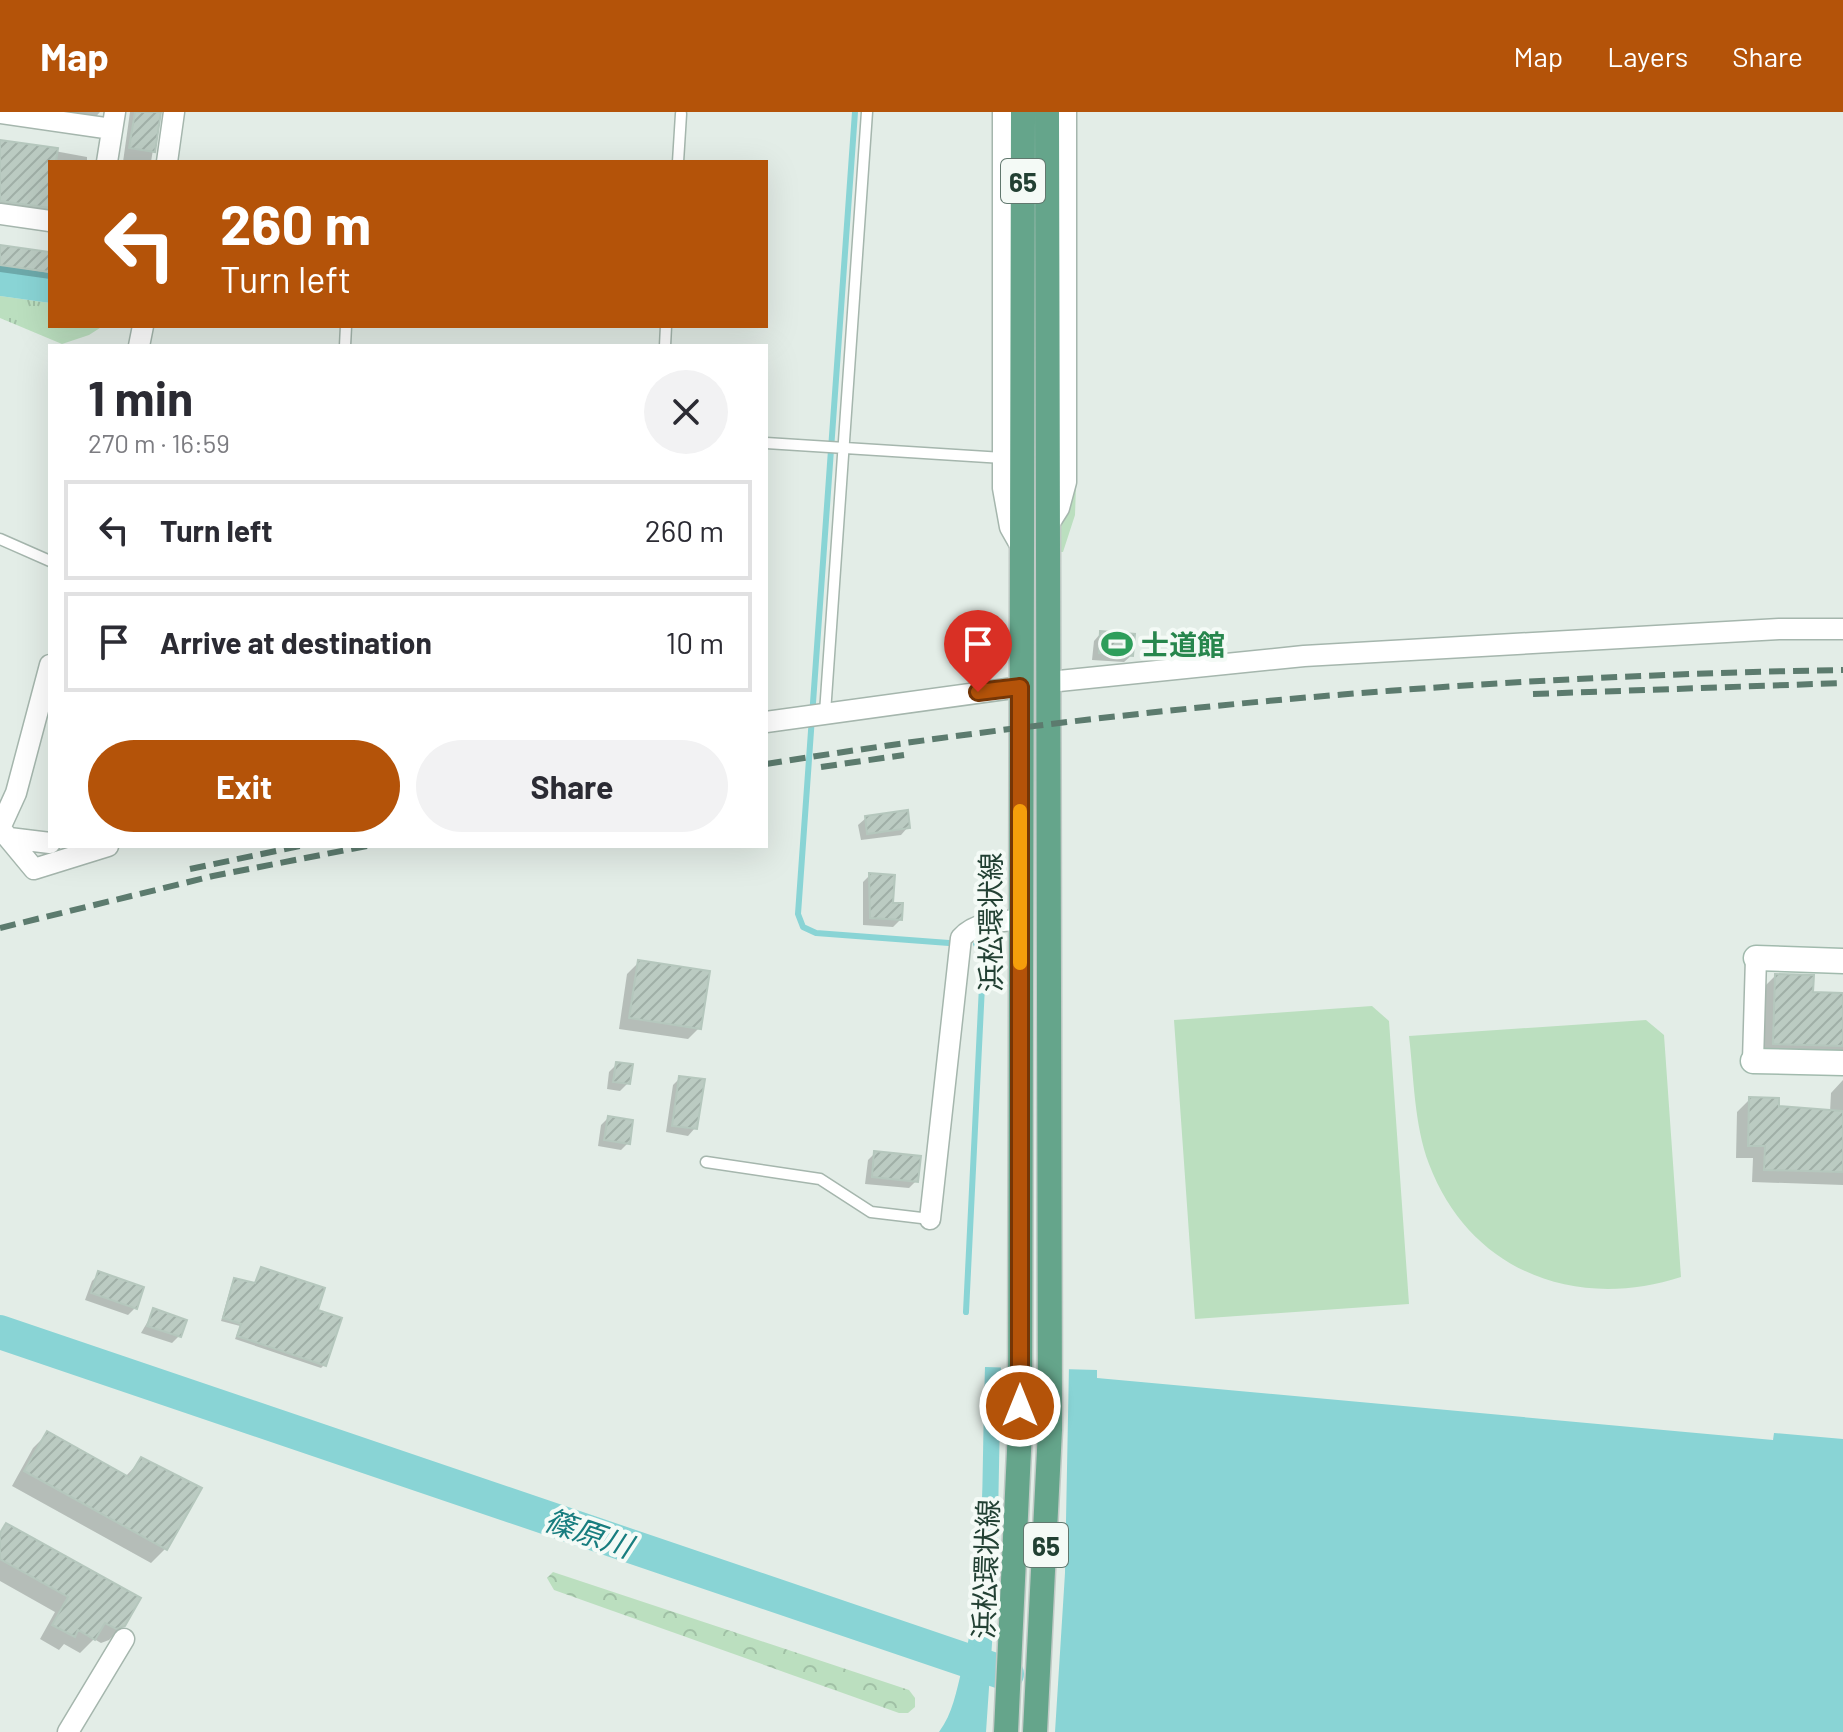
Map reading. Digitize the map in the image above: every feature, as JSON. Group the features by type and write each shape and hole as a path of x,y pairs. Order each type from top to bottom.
{"main road":[{"name":"浜松環状線","path":"1023,112 1035,251 1047,528 1049,682 1050,1348 1047,1543 1035,1732"},
{"name":"浜松環状線","path":"1006,1732 1017,1556 1020,1348 1020,687 1023,550 1035,251 1047,112"},
{"path":"1020,908 1049,896"},
{"path":"1020,1348 1050,1348"}],"street":[{"path":"167,160 174,112"},
{"path":"1003,112 1005,508 1023,550"},
{"path":"1047,528 1059,508 1066,482 1066,112"},
{"path":"0,113 113,120 107,160"},
{"path":"0,214 48,221"},
{"path":"1049,682 1318,655 1779,629 1843,629"},
{"path":"48,673 16,793 0,828 34,869 99,848"},
{"path":"768,722 1020,687"},
{"path":"9,838 48,843"},
{"path":"930,1219 961,938 966,932 1020,908"},
{"path":"1843,961 1756,958 1753,1061 1843,1063"},
{"path":"68,1732 124,1639"}],"lane":[{"path":"817,715 867,112"},
{"path":"678,160 681,114"},
{"path":"768,443 1003,458"},
{"path":"0,539 48,560"},
{"path":"706,1162 820,1179 871,1212 930,1219"}],"green space":[{"path":"0,296 48,303 48,328 100,328 62,344 0,318"},
{"path":"1073,486 1076,486 1075,515 1063,552 1059,552 1059,521"},
{"path":"1372,1006 1389,1021 1409,1304 1195,1319 1174,1020"},
{"path":"1646,1020 1664,1035 1681,1277 1642,1286 1603,1289 1566,1285 1531,1274 1499,1256 1471,1232 1447,1201 1429,1164 1420,1133 1409,1036"},
{"path":"553,1572 909,1690 915,1698 915,1707 908,1713 899,1713 554,1590 547,1578"}],"water":[{"path":"0,265 48,273 48,303 0,296"},
{"path":"985,1367 1097,1370 1097,1378 1773,1440 1774,1433 1843,1439 1843,1732 939,1732 956,1694 976,1595"}],"pier":[{"path":"1001,1364 1069,1365 1065,1573 1055,1732 986,1732 997,1570"}],"building":[{"path":"135,112 161,112 155,152 129,148"},
{"path":"0,140 58,148 56,160 48,160 48,208 0,201"},
{"path":"0,245 48,252 48,272 0,265"},
{"path":"1100,631 1135,634 1133,656 1099,653"},
{"path":"908,810 910,828 867,834 865,816"},
{"path":"869,873 895,875 893,903 903,903 902,920 870,918"},
{"path":"638,960 710,971 701,1029 629,1018"},
{"path":"1775,974 1814,975 1813,992 1843,993 1843,1046 1773,1044"},
{"path":"616,1062 633,1064 630,1084 613,1082"},
{"path":"679,1076 705,1079 697,1129 672,1126"},
{"path":"1749,1097 1779,1098 1779,1106 1843,1111 1843,1172 1764,1170 1765,1146 1748,1146"},
{"path":"608,1116 633,1120 630,1144 604,1140"},
{"path":"874,1151 921,1156 918,1182 872,1177"},
{"path":"261,1267 325,1288 318,1310 342,1318 326,1366 237,1336 241,1324 223,1318 234,1278 255,1283"},
{"path":"98,1271 144,1287 137,1309 91,1293"},
{"path":"153,1308 187,1320 181,1337 147,1326"},
{"path":"47,1431 129,1477 141,1457 202,1488 167,1550 24,1471"},
{"path":"6,1523 141,1598 125,1626 116,1629 105,1623 95,1640 78,1630 75,1637 52,1625 68,1597 0,1559 0,1533"}],"waterway":[{"path":"855,112 798,914 803,927 816,933 949,943"},
{"path":"966,1312 984,945 976,944"},
{"name":"篠原川","path":"0,1332 1007,1674"}],"railway":[{"path":"768,764 1033,726 1303,698 1573,679 1843,670"},
{"path":"1533,694 1843,683"},
{"path":"821,767 904,755"},
{"path":"190,869 290,848"},
{"path":"0,928 213,876 357,848"}],"slow traffic":[{"path":"1020,811 1020,963"}],"place":[{"name":"士道館","path":"1117,644"}],"route":[{"path":"978,692 1020,687 1020,1406"}]}
